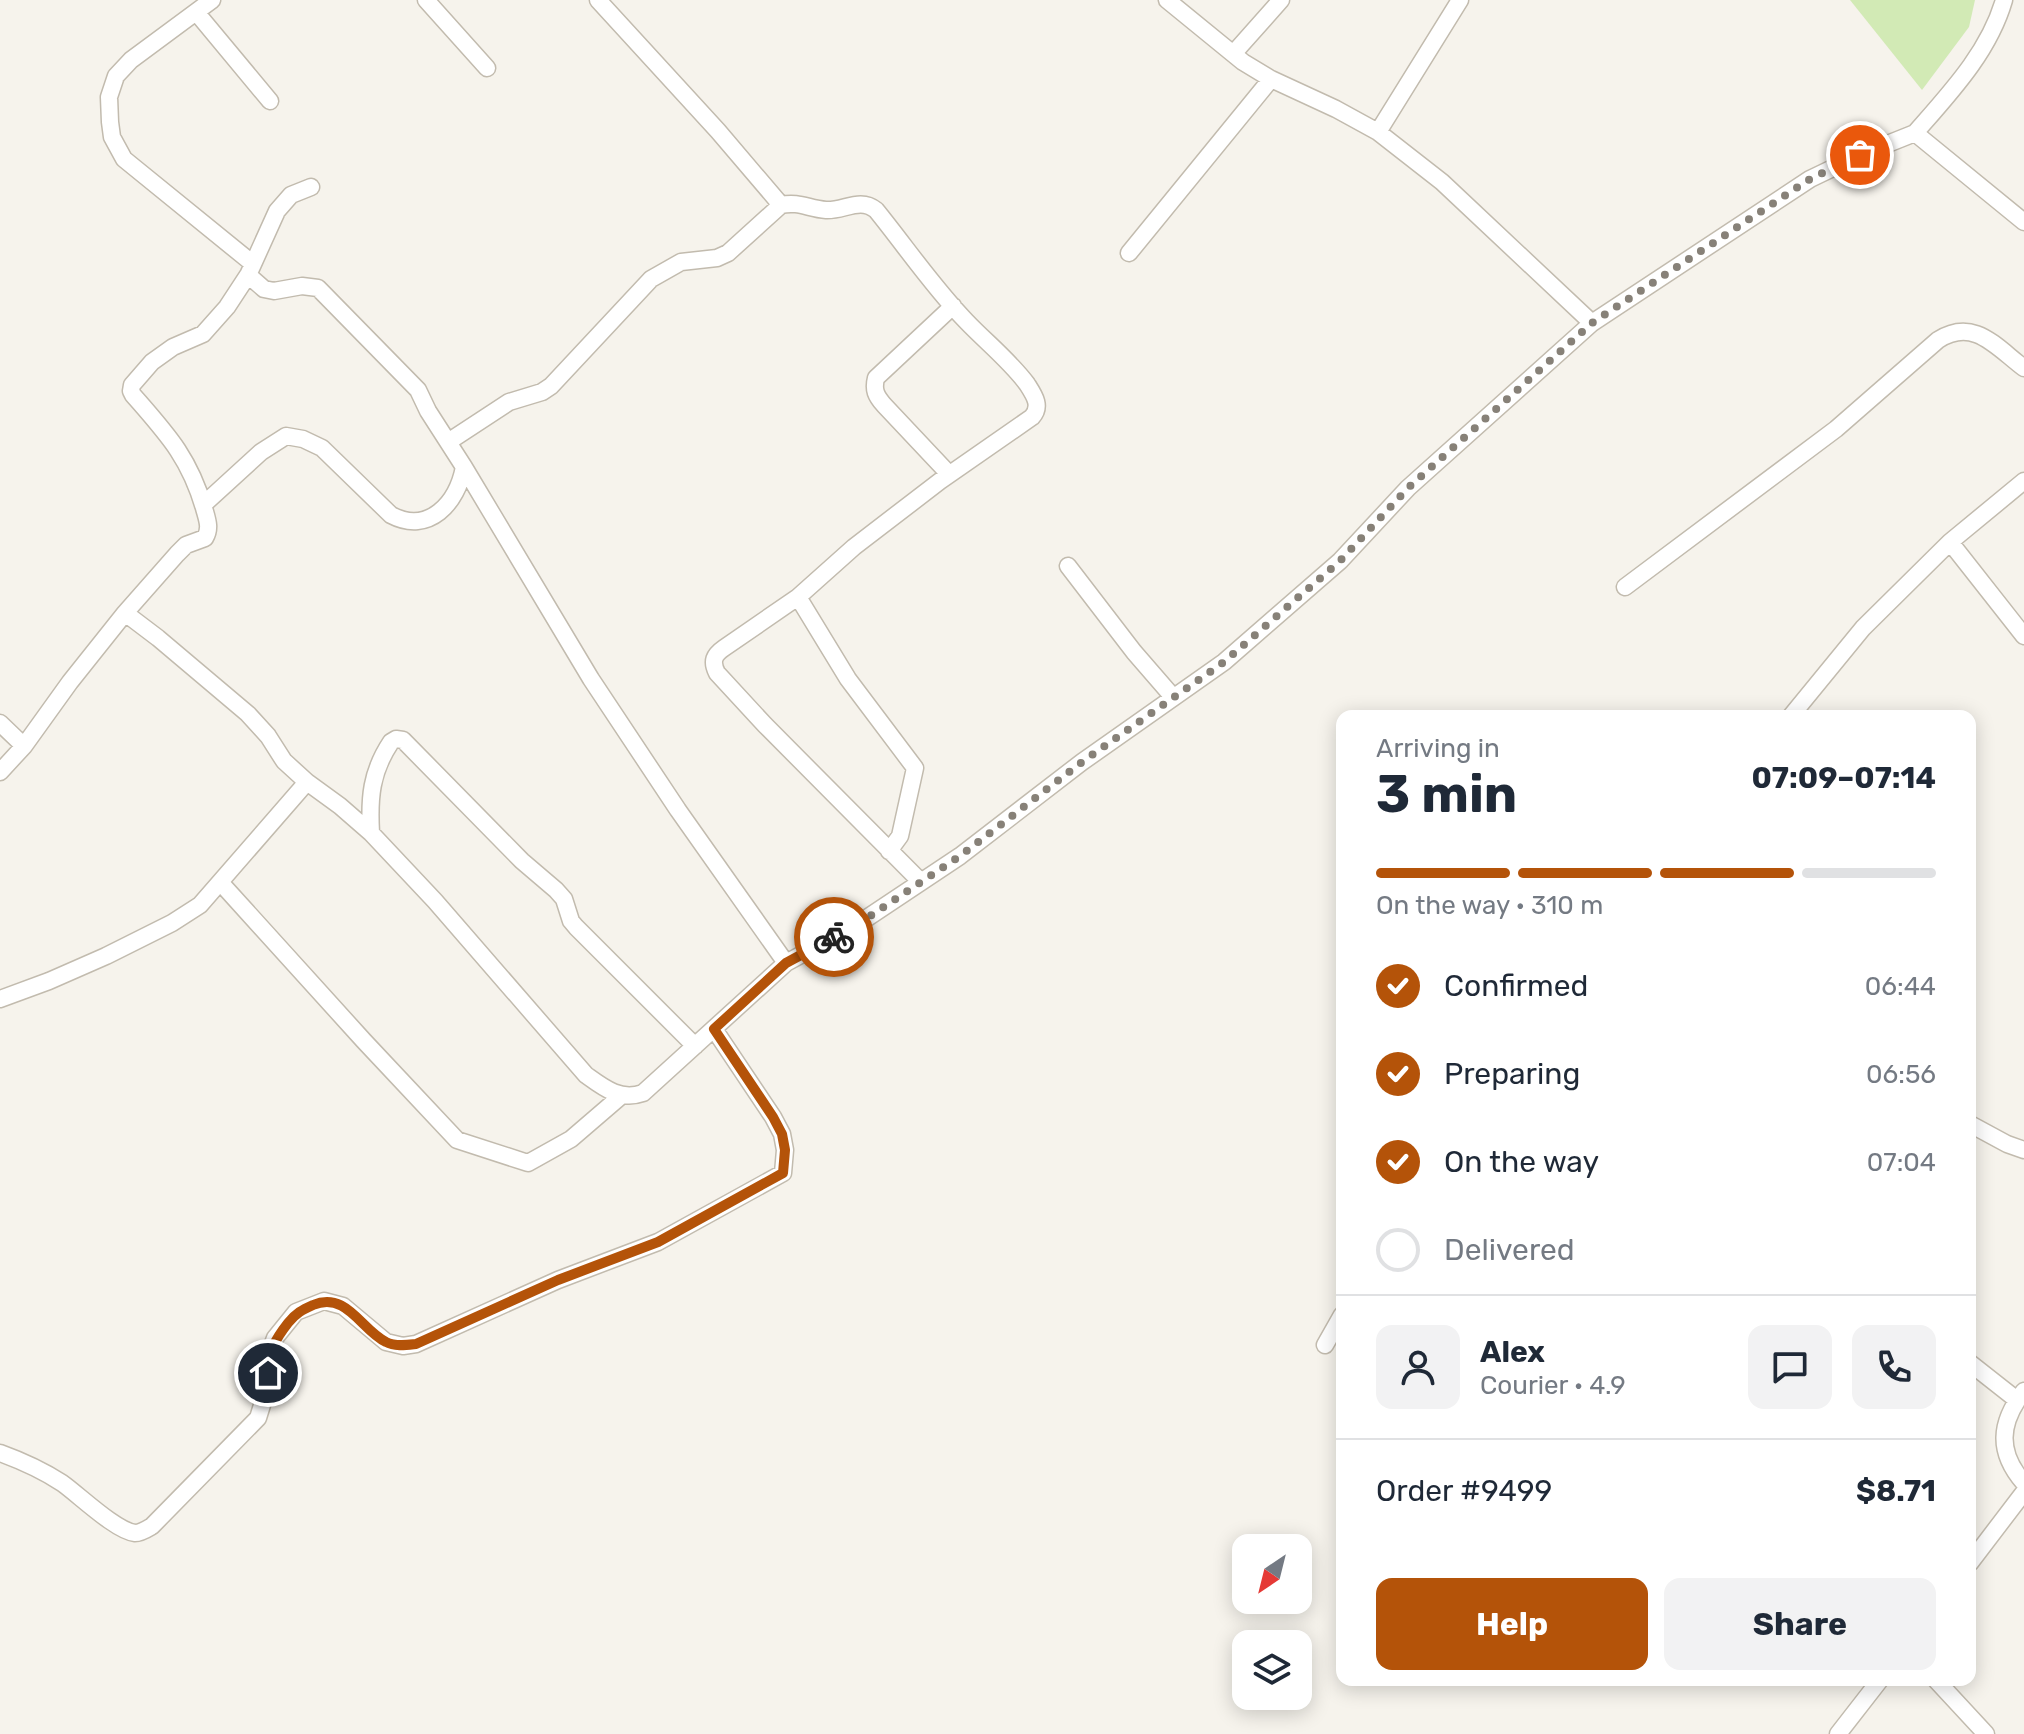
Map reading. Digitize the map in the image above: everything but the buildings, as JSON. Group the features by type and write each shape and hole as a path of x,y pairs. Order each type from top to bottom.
{"street":[{"path":"212,0 131,60 116,76 109,97 112,137 124,159 250,269 264,289 318,288 418,390 591,679 678,810 786,963"},
{"path":"426,0 487,68"},
{"path":"598,0 781,205"},
{"path":"1167,0 1233,54 1271,79 1378,132 1442,182 1592,323"},
{"path":"1233,54 1281,0"},
{"path":"1378,132 1460,0"},
{"path":"125,613 248,714 268,736 284,761 371,833 435,901 586,1075 610,1092 633,1097 643,1093 786,963 861,922 960,856 1082,762 1224,662 1330,570 1408,488 1592,323 1810,179 1915,133 1984,46 1998,22 2004,0"},
{"path":"196,12 270,101"},
{"path":"1129,253 1271,79"},
{"path":"1915,133 2024,222"},
{"path":"0,772 24,746 125,613 186,545 207,535 209,526 193,475 175,442 133,395 132,385 152,362 173,347 203,334 227,307 286,199 311,187"},
{"path":"448,442 509,402 542,392 551,386 651,279 681,262 717,258 728,253 781,205 792,203 827,210 857,204 870,205 953,306 1027,385 1038,406 1037,411 854,547 798,597 718,652 713,658 713,665 765,725 921,882"},
{"path":"949,474 876,396 874,387 876,378 953,306"},
{"path":"1625,587 1836,429 1949,333 1972,331 2024,368"},
{"path":"203,505 261,452 286,436 294,436 322,448 391,515 402,521 423,521 444,508 461,482 464,467"},
{"path":"1796,710 1863,628 1950,542 2024,481"},
{"path":"1950,542 2024,636"},
{"path":"1068,566 1173,697"},
{"path":"798,597 848,679 915,768 900,836 889,851"},
{"path":"0,723 24,746"},
{"path":"371,833 373,780 391,742 403,740 522,861 556,890 564,899 576,927 695,1046"},
{"path":"0,999 92,963 172,923 200,905 307,782"},
{"path":"220,882 457,1140 528,1163 571,1139 621,1096"},
{"path":"0,1453 30,1464 63,1484 122,1528 134,1533 142,1532 152,1526 258,1418 267,1389 269,1354 275,1338 296,1312 324,1301 343,1306 386,1342 403,1346 416,1344 558,1280 658,1242 783,1173 785,1150 782,1134 714,1029"},
{"path":"1976,1127 2024,1150"},
{"path":"1325,1345 1336,1326"},
{"path":"1976,1367 2020,1395 2006,1422 2004,1438 2006,1455 2024,1483"},
{"path":"1976,1555 2024,1492"},
{"path":"1838,1734 1875,1686"},
{"path":"1942,1686 1986,1734"}],"green space":[{"path":"1850,0 1975,0 1969,27 1922,90"}],"way so far":[{"path":"834,937 960,856 1082,762 1224,662 1340,561 1408,488 1592,323 1810,179 1860,155"}],"route":[{"path":"268,1373 269,1354 275,1338 296,1312 324,1301 343,1306 386,1342 403,1346 416,1344 558,1280 658,1242 783,1173 785,1150 782,1134 714,1029 786,963 834,937"}]}
